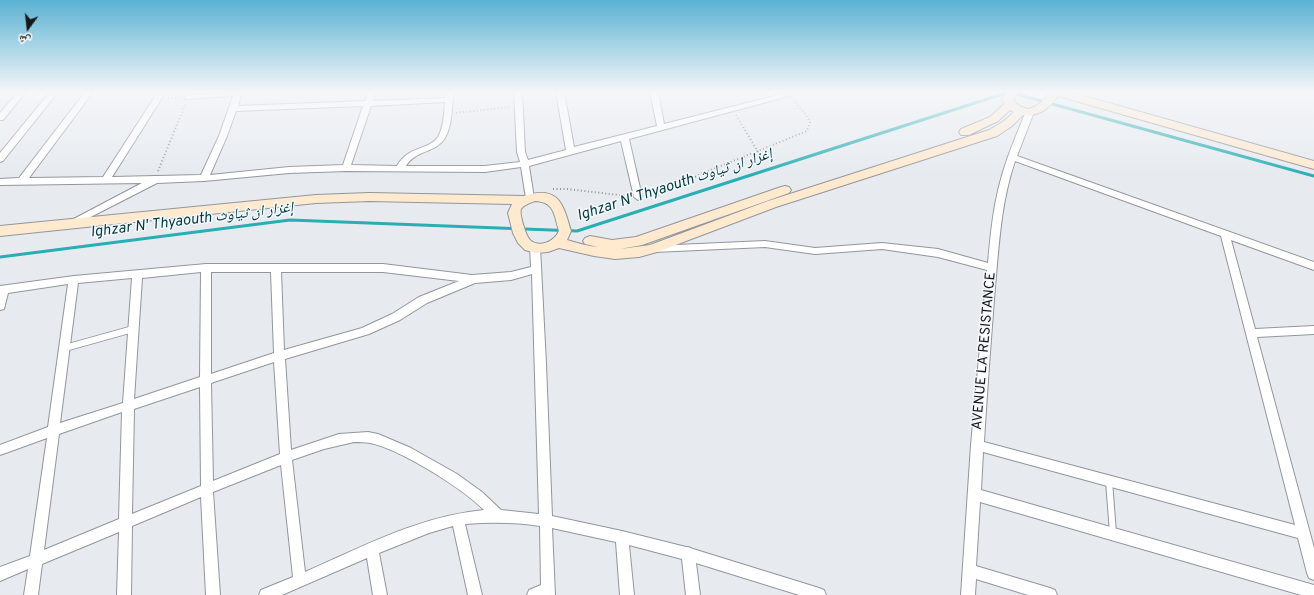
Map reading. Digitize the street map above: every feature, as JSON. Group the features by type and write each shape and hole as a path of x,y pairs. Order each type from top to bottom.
{"street":[{"path":"0,159 32,120"},
{"path":"22,181 68,120"},
{"path":"106,180 143,120"},
{"path":"204,178 222,143 230,120"},
{"path":"346,168 363,120"},
{"path":"400,168 407,157 440,139 445,129 446,120"},
{"path":"520,120 521,152 525,164 527,199"},
{"path":"565,120 570,151"},
{"path":"660,120 661,127"},
{"path":"0,182 155,180 346,168 485,169 525,164 624,136 692,120"},
{"path":"561,239 600,244 637,242 762,197 971,130 992,120"},
{"path":"561,239 596,253 615,255 634,254 652,249 772,204 993,133 1013,120"},
{"name":"AVENUE LA RESISTANCE","path":"968,595 977,445 1000,190 1026,120"},
{"path":"1157,120 1314,165"},
{"path":"1182,120 1314,157"},
{"path":"624,136 638,197"},
{"path":"1012,157 1314,266"},
{"path":"71,224 155,180"},
{"path":"0,231 330,198 546,198 557,205 565,230 561,239 547,247 529,246 522,239 514,213 515,209"},
{"path":"0,240 318,208 368,206 515,209 527,199"},
{"path":"1225,233 1314,573"},
{"path":"652,249 765,244 822,251 882,246 938,253 992,268"},
{"path":"534,595 548,592 535,247"},
{"path":"0,306 2,290 74,280 206,268 383,268 472,280 512,276 536,269"},
{"path":"206,268 204,382 207,489 213,595"},
{"path":"276,268 279,356 286,458 300,581"},
{"path":"124,595 128,406 137,274"},
{"path":"31,595 74,280"},
{"path":"0,450 54,430 204,382 279,356 365,331 396,317 423,300 472,280"},
{"path":"1250,333 1314,330"},
{"path":"0,574 125,522 286,458 343,438 353,436 369,437 384,441 462,484 498,516"},
{"path":"977,445 1303,533"},
{"path":"974,494 1314,592"},
{"path":"266,595 286,591 300,581 436,524 458,519 498,516 545,519 688,553 745,570 819,595"},
{"path":"458,519 476,595"},
{"path":"622,537 627,595"},
{"path":"372,550 380,595"},
{"path":"688,553 693,595"},
{"path":"970,570 1050,595"}],"lane":[{"path":"65,348 133,329"},
{"path":"1109,480 1113,534"}],"path":[{"path":"155,180 179,120"},
{"path":"739,120 758,152"},
{"path":"550,189 567,189 638,197 656,196 701,174 808,131 809,120"}],"waterway":[{"name":"Ighzar N' Thyaouth إغزار ان ثياوث","path":"0,257 290,220 577,231 923,120"},
{"name":"Ighzar N' Thyaouth إغزار ان ثياوث","path":"1110,120 1314,176"}]}
